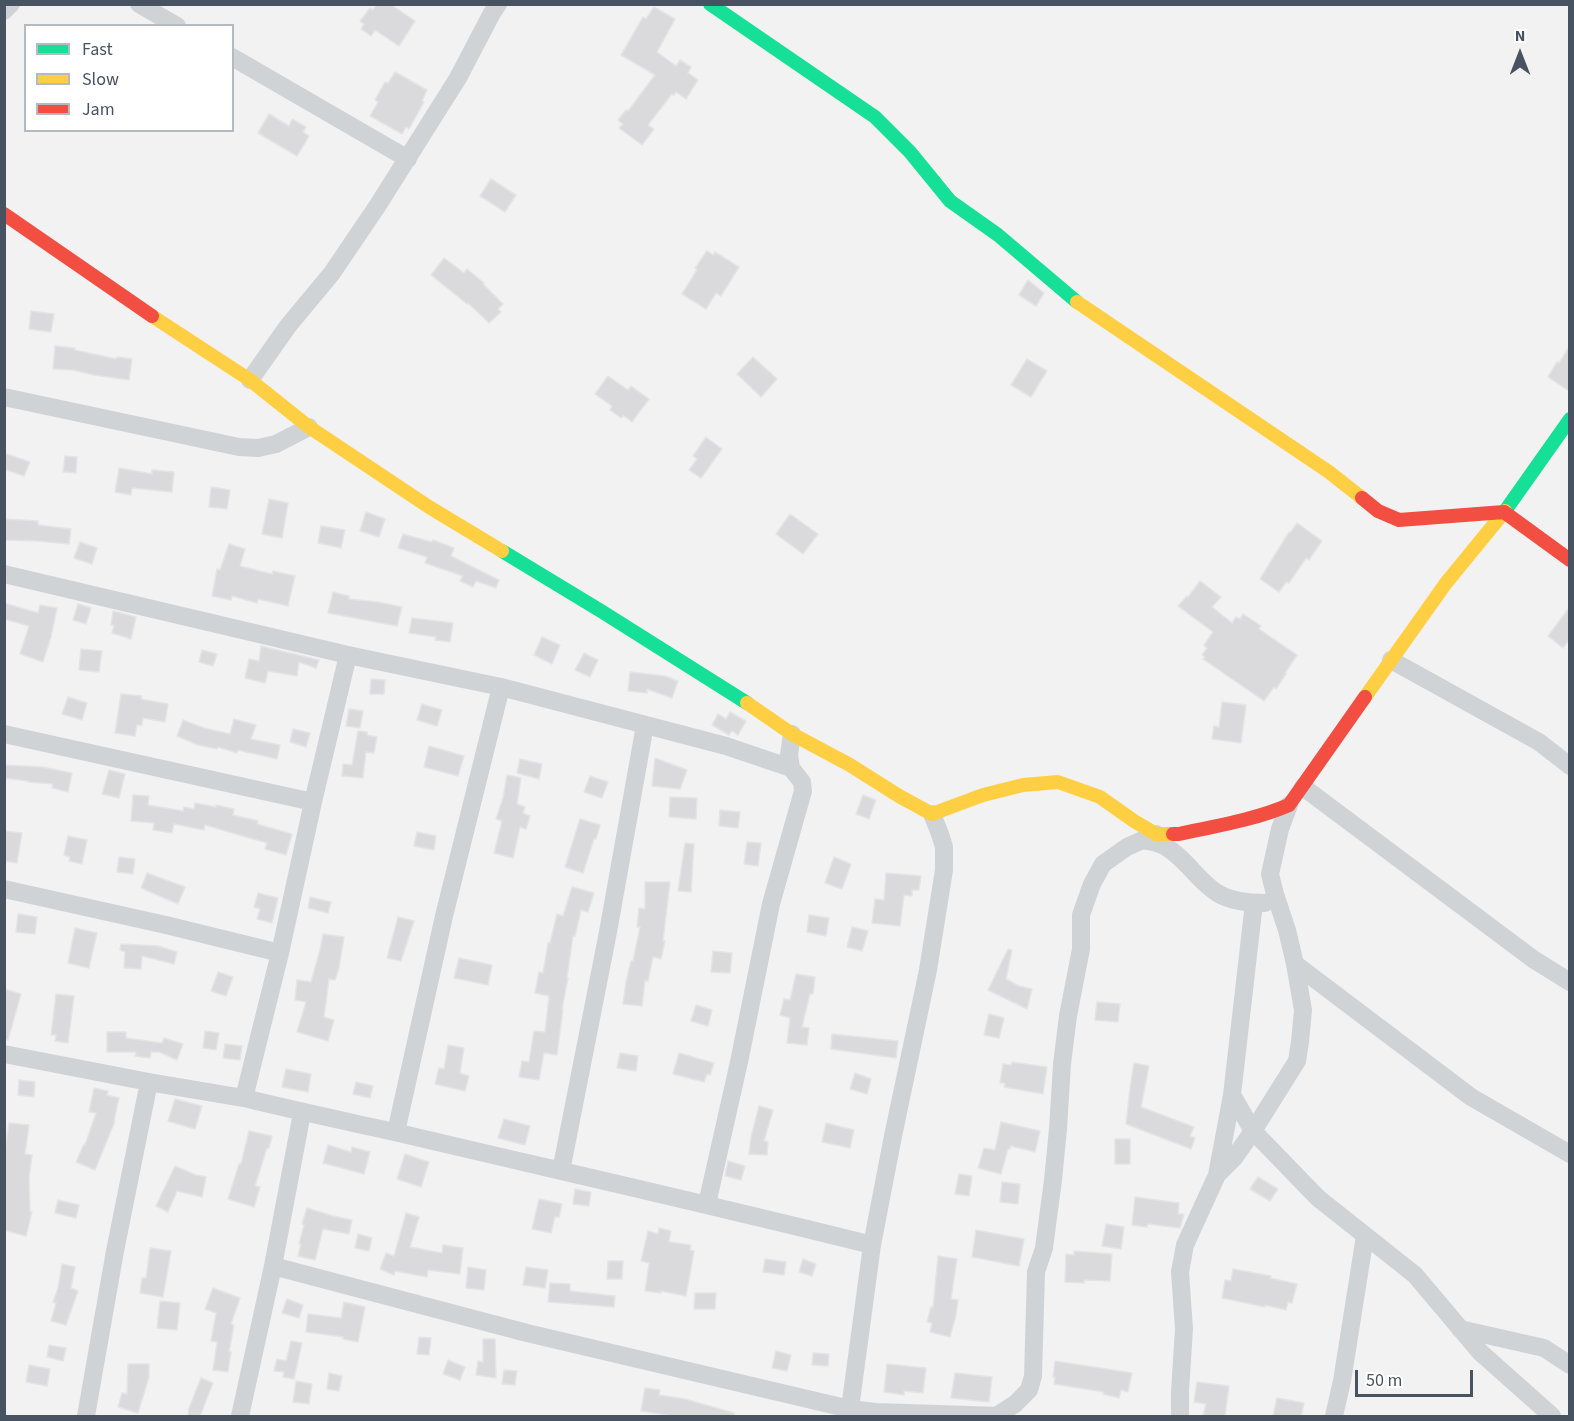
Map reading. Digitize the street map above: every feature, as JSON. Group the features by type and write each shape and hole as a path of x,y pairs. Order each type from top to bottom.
{"street":[{"path":"4,11 11,4"},
{"path":"139,4 174,24"},
{"path":"710,4 874,117 910,152 950,201 998,235 1075,302 1329,472 1378,511 1399,520 1503,512 1569,560"},
{"path":"250,380 288,326 332,273 408,159 458,78 490,7"},
{"path":"234,58 408,159"},
{"path":"4,214 138,308 250,380 309,427 429,507 601,611 792,734 850,765 932,814 944,848 944,870 928,970 872,1245 849,1413"},
{"path":"4,397 239,447 258,448 276,444 309,427"},
{"path":"1217,1175 1234,1158 1253,1131 1297,1061 1303,1010 1287,930 1270,874 1280,829 1289,805 1446,583 1503,512 1569,419"},
{"path":"4,574 348,655 501,687 726,746 791,768"},
{"path":"244,1098 280,953 348,655"},
{"path":"1391,660 1539,742 1569,766"},
{"path":"396,1132 444,916 501,687"},
{"path":"561,1171 608,932 645,725"},
{"path":"4,734 313,802"},
{"path":"707,1204 771,904 803,791 802,782 791,768 789,755 792,734"},
{"path":"932,814 983,795 1023,785 1058,782 1100,797 1134,821 1150,837 1166,846 1218,894 1236,900 1278,904"},
{"path":"1303,787 1533,959 1569,982"},
{"path":"273,1266 538,1336 849,1413 998,1416 1029,1390 1032,1376 1036,1272 1044,1248 1053,1180 1062,1064 1068,1016 1081,950 1081,915 1092,884 1103,864 1127,847 1150,837 1179,834 1241,821 1289,805"},
{"path":"4,890 166,925 280,953"},
{"path":"1179,1416 1184,1329 1180,1272 1185,1245 1217,1175 1232,1095 1254,903"},
{"path":"1295,964 1471,1097 1569,1154"},
{"path":"4,1054 244,1098 707,1204 872,1245"},
{"path":"86,1416 115,1251 149,1082"},
{"path":"1232,1095 1253,1131 1318,1198 1415,1275 1480,1352 1552,1416"},
{"path":"240,1416 273,1266 302,1113"},
{"path":"1334,1416 1342,1381 1365,1236"},
{"path":"1460,1329 1544,1348 1569,1365"}],"building":[{"path":"377,4 390,4 415,21 399,46 375,30 371,36 361,29 364,24 360,21 370,8 373,10"},
{"path":"654,7 675,19 657,52 676,66 680,60 691,67 688,73 698,80 686,99 676,92 672,94 648,125 654,129 642,145 619,128 623,124 618,120 626,110 628,111 655,75 621,55 643,17 646,19"},
{"path":"395,72 427,90 422,101 424,102 409,129 406,127 402,134 370,116 378,102 375,100 385,82 388,83"},
{"path":"269,114 289,126 292,119 306,127 303,132 309,136 297,156 258,133"},
{"path":"491,179 516,195 505,212 480,196"},
{"path":"707,251 713,255 715,252 739,267 721,296 716,293 706,309 682,294 697,270 695,268"},
{"path":"444,258 464,273 467,269 484,283 503,304 498,309 501,312 489,323 468,303 431,275"},
{"path":"1028,280 1044,293 1036,306 1019,295"},
{"path":"31,311 54,314 51,332 29,329"},
{"path":"55,346 75,348 75,350 116,359 117,357 132,359 129,380 73,370 53,369"},
{"path":"1569,347 1569,391 1548,377"},
{"path":"753,357 777,379 761,397 737,374"},
{"path":"1027,359 1047,371 1031,397 1011,385"},
{"path":"608,376 628,390 631,386 649,399 632,422 623,415 621,418 610,410 612,406 595,394"},
{"path":"706,437 722,449 701,478 689,470 697,459 693,456"},
{"path":"4,453 30,462 24,476 4,469"},
{"path":"65,456 77,457 76,473 63,472"},
{"path":"119,468 152,474 152,470 174,472 172,492 132,488 131,495 115,492"},
{"path":"211,487 230,490 227,509 209,507"},
{"path":"269,499 288,503 282,538 262,534"},
{"path":"366,512 385,519 379,537 360,531"},
{"path":"790,514 818,534 803,554 776,534"},
{"path":"4,519 38,521 38,525 71,529 69,544 4,540"},
{"path":"1297,523 1322,541 1309,560 1306,558 1289,583 1286,582 1279,592 1260,579"},
{"path":"321,526 345,530 341,548 318,543"},
{"path":"403,534 432,542 433,540 454,548 451,556 499,580 496,588 476,581 473,587 460,581 463,576 425,563 427,557 398,548"},
{"path":"80,542 97,548 92,564 74,558"},
{"path":"229,544 245,549 240,566 272,574 273,571 295,576 288,606 258,599 257,603 232,596 231,600 212,596 217,569 220,570"},
{"path":"1200,581 1221,597 1212,607 1232,623 1236,617 1240,619 1243,614 1261,626 1259,629 1297,655 1276,689 1274,687 1264,701 1203,659 1205,657 1202,655 1207,648 1204,645 1213,632 1178,606"},
{"path":"333,592 349,596 349,599 402,607 397,626 328,613"},
{"path":"4,603 38,613 40,605 57,608 43,662 20,654 29,626 4,619"},
{"path":"78,604 91,608 86,624 73,620"},
{"path":"1569,608 1569,640 1563,648 1548,636"},
{"path":"113,611 136,617 131,639 112,633"},
{"path":"412,618 453,623 450,642 435,640 436,637 409,633"},
{"path":"542,637 560,645 552,664 534,655"},
{"path":"261,646 319,660 316,668 299,662 297,676 268,671 265,683 245,678 249,659 259,661"},
{"path":"81,649 102,651 99,672 79,670"},
{"path":"202,650 217,654 213,666 199,662"},
{"path":"584,653 598,660 590,677 575,670"},
{"path":"630,672 665,676 678,681 672,698 647,689 647,693 628,691"},
{"path":"371,679 385,680 384,694 370,694"},
{"path":"121,694 142,696 141,699 168,704 165,722 143,718 142,725 137,725 135,736 115,733"},
{"path":"68,697 87,703 82,720 62,714"},
{"path":"1222,702 1246,705 1241,743 1212,739 1214,726 1219,727"},
{"path":"422,704 442,710 437,726 417,720"},
{"path":"349,709 363,711 360,728 346,726"},
{"path":"730,712 746,721 738,735 732,731 729,735 712,725 718,714 726,719"},
{"path":"234,719 256,725 251,739 280,745 277,759 238,750 237,753 218,747 217,749 198,745 177,736 183,720 230,734"},
{"path":"293,729 310,733 306,747 290,742"},
{"path":"358,731 377,737 374,753 366,752 363,778 342,776 343,764 352,765"},
{"path":"429,746 464,756 458,776 424,767"},
{"path":"655,758 687,770 680,789 652,786"},
{"path":"520,759 542,764 539,779 517,773"},
{"path":"4,765 42,767 72,773 68,792 52,788 53,784 4,778"},
{"path":"109,770 125,774 119,798 102,794"},
{"path":"507,775 521,778 517,804 525,807 523,813 530,816 526,829 520,827 513,858 494,853 502,821 496,819"},
{"path":"590,776 608,782 602,798 584,792"},
{"path":"133,795 149,796 148,805 183,811 184,807 194,809 195,803 234,809 233,815 258,821 257,824 292,834 286,855 265,849 267,843 205,825 204,830 174,824 172,833 153,830 154,823 131,821"},
{"path":"863,795 876,800 869,819 856,814"},
{"path":"670,797 697,798 696,819 669,817"},
{"path":"720,810 740,812 738,828 719,826"},
{"path":"580,819 600,825 583,873 565,867"},
{"path":"4,831 22,833 17,863 4,861"},
{"path":"417,832 436,836 434,850 414,846"},
{"path":"68,836 87,840 82,864 69,861 70,857 64,855"},
{"path":"747,842 761,843 758,866 744,864"},
{"path":"685,843 694,844 691,892 678,891"},
{"path":"119,857 135,859 133,874 117,872"},
{"path":"834,857 851,864 842,889 825,883"},
{"path":"147,873 185,887 178,904 141,888"},
{"path":"886,873 921,876 919,890 912,890 912,896 904,895 900,926 872,923 875,899 884,900"},
{"path":"645,882 670,882 663,941 665,941 661,959 653,957 648,981 645,981 642,1006 623,1004 626,982 640,927 637,927 639,908 645,909"},
{"path":"572,887 594,893 588,912 581,910 575,936 573,936 557,1055 544,1053 539,1080 519,1077 522,1061 529,1062 534,1031 545,1032 549,996 535,993 539,972 543,973 548,943 550,943 557,914 563,916"},
{"path":"258,893 278,898 272,923 257,919 260,909 254,907"},
{"path":"310,897 331,902 328,913 308,908"},
{"path":"18,914 37,917 35,934 16,932"},
{"path":"809,915 829,918 826,936 807,932"},
{"path":"398,917 414,921 401,961 387,958"},
{"path":"852,927 868,931 862,951 847,947"},
{"path":"75,928 97,933 89,968 68,963"},
{"path":"323,934 344,937 335,980 329,979 324,1017 334,1020 328,1041 297,1032 306,1002 295,1000 297,980 311,982"},
{"path":"121,944 158,946 177,952 174,964 142,956 141,969 124,968 125,952 120,950"},
{"path":"1008,949 1012,950 1006,979 1019,986 1032,989 1027,1009 988,990"},
{"path":"713,951 732,953 730,973 711,972"},
{"path":"459,958 492,965 488,985 454,978"},
{"path":"218,972 233,977 226,996 211,991"},
{"path":"796,974 815,977 813,994 810,994 802,1027 809,1028 807,1045 787,1043 790,1018 780,1015 784,999 790,1000"},
{"path":"4,989 21,994 8,1040 4,1039"},
{"path":"56,994 74,996 68,1043 55,1041 56,1035 51,1035"},
{"path":"1097,1002 1120,1004 1118,1022 1095,1020"},
{"path":"696,1005 712,1010 708,1026 691,1021"},
{"path":"989,1014 1004,1018 999,1038 984,1035"},
{"path":"205,1031 219,1033 216,1050 203,1048"},
{"path":"107,1032 126,1032 126,1038 162,1043 164,1038 183,1044 177,1060 159,1052 151,1052 150,1058 135,1056 136,1052 107,1052"},
{"path":"832,1034 898,1041 896,1058 831,1049"},
{"path":"225,1044 242,1046 240,1060 223,1058"},
{"path":"448,1045 464,1048 460,1073 469,1076 465,1091 435,1084 439,1068 444,1069"},
{"path":"620,1053 638,1056 636,1071 617,1068"},
{"path":"679,1053 714,1063 710,1075 707,1074 704,1082 673,1074"},
{"path":"1012,1062 1047,1067 1043,1094 1004,1087 1005,1083 1000,1083 1003,1064 1011,1065"},
{"path":"1134,1063 1149,1066 1141,1107 1194,1127 1190,1136 1195,1138 1191,1149 1126,1124"},
{"path":"286,1069 311,1074 308,1092 282,1087"},
{"path":"855,1073 871,1079 867,1094 850,1089"},
{"path":"19,1080 35,1082 34,1097 18,1095"},
{"path":"356,1082 373,1086 370,1098 353,1094"},
{"path":"94,1088 108,1091 107,1095 119,1098 115,1121 95,1170 76,1162 85,1145 96,1113 89,1112"},
{"path":"175,1099 202,1106 195,1129 168,1121"},
{"path":"759,1106 773,1110 764,1141 768,1142 767,1155 749,1154"},
{"path":"504,1119 530,1126 525,1145 498,1138"},
{"path":"1001,1122 1040,1131 1035,1152 1011,1146 1008,1149 1001,1174 978,1168 984,1148 995,1150"},
{"path":"9,1123 29,1125 25,1154 32,1155 29,1178 30,1212 32,1212 26,1236 4,1230 4,1157"},
{"path":"826,1123 854,1130 850,1148 822,1142"},
{"path":"249,1131 272,1136 255,1186 260,1187 254,1207 228,1199 239,1164 241,1164"},
{"path":"1115,1139 1130,1139 1130,1164 1115,1164"},
{"path":"328,1145 351,1152 352,1147 370,1152 364,1174 323,1163"},
{"path":"405,1154 429,1162 421,1187 397,1179"},
{"path":"728,1161 745,1166 741,1180 725,1176"},
{"path":"175,1166 206,1177 202,1197 177,1191 168,1212 156,1206"},
{"path":"959,1174 972,1176 969,1196 955,1194"},
{"path":"1258,1177 1278,1189 1270,1201 1250,1189"},
{"path":"1002,1182 1020,1184 1018,1204 1000,1202"},
{"path":"575,1189 591,1192 589,1206 573,1204"},
{"path":"1135,1197 1179,1203 1178,1214 1184,1214 1180,1228 1148,1224 1147,1227 1132,1225"},
{"path":"539,1199 562,1204 559,1217 555,1217 551,1233 532,1229"},
{"path":"58,1200 79,1205 76,1218 55,1213"},
{"path":"307,1208 352,1220 349,1234 323,1229 315,1260 298,1256 304,1225 302,1224"},
{"path":"406,1213 419,1217 410,1247 442,1253 443,1245 463,1248 460,1274 428,1270 427,1277 395,1271 394,1275 380,1269 386,1253 394,1256"},
{"path":"1106,1224 1124,1227 1121,1249 1102,1246"},
{"path":"659,1228 671,1231 669,1242 691,1245 690,1250 694,1251 686,1296 661,1291 661,1293 645,1291 649,1263 641,1261 648,1231 658,1234"},
{"path":"976,1230 1024,1239 1019,1266 972,1257"},
{"path":"358,1234 372,1238 369,1251 355,1248"},
{"path":"150,1248 171,1251 163,1297 140,1293 142,1278 146,1278"},
{"path":"1074,1251 1112,1254 1110,1281 1065,1282 1066,1254 1074,1255"},
{"path":"938,1256 957,1259 951,1299 958,1300 950,1337 930,1332 932,1323 927,1322 931,1307 933,1308"},
{"path":"765,1259 786,1262 784,1275 763,1272"},
{"path":"803,1259 816,1264 812,1276 799,1272"},
{"path":"608,1261 623,1261 622,1279 607,1279"},
{"path":"62,1264 75,1267 71,1288 78,1291 66,1325 51,1321"},
{"path":"468,1267 486,1270 484,1290 466,1288"},
{"path":"526,1267 548,1270 545,1288 523,1285"},
{"path":"1233,1269 1271,1276 1270,1278 1297,1284 1292,1303 1288,1302 1286,1310 1222,1298 1225,1280 1231,1281"},
{"path":"550,1283 570,1284 570,1291 615,1296 614,1307 548,1302"},
{"path":"213,1288 240,1298 231,1324 234,1325 228,1372 213,1370 217,1342 211,1341 216,1313 205,1309"},
{"path":"695,1293 716,1293 715,1309 694,1309"},
{"path":"287,1299 303,1305 299,1318 282,1313"},
{"path":"160,1301 180,1303 177,1330 157,1328"},
{"path":"344,1302 365,1307 358,1342 343,1339 343,1337 306,1332 308,1314 341,1318"},
{"path":"419,1337 431,1338 429,1355 417,1354"},
{"path":"483,1339 495,1339 496,1378 476,1375 478,1361 483,1362"},
{"path":"291,1341 302,1343 294,1379 283,1377 284,1372 274,1371 277,1359 286,1361"},
{"path":"49,1345 66,1348 63,1361 47,1357"},
{"path":"776,1351 791,1355 787,1371 772,1368"},
{"path":"813,1353 829,1354 828,1366 812,1365"},
{"path":"448,1360 465,1367 460,1380 443,1374"},
{"path":"1055,1361 1132,1373 1128,1392 1121,1390 1119,1398 1103,1394 1104,1392 1054,1384"},
{"path":"128,1364 149,1364 149,1377 138,1413 118,1407 122,1393 127,1394"},
{"path":"887,1364 926,1368 923,1393 904,1391 904,1395 884,1392"},
{"path":"29,1365 50,1369 47,1386 26,1382"},
{"path":"504,1370 517,1371 515,1385 502,1384"},
{"path":"329,1373 342,1376 339,1391 327,1389"},
{"path":"955,1373 992,1377 989,1402 951,1398"},
{"path":"201,1378 213,1383 200,1416 188,1416 189,1408"},
{"path":"296,1381 312,1384 309,1404 293,1402"},
{"path":"1197,1382 1229,1386 1225,1416 1203,1416 1206,1404 1194,1402"},
{"path":"645,1388 660,1390 659,1395 685,1399 734,1413 734,1416 667,1416 641,1411"},
{"path":"1277,1398 1304,1403 1301,1416 1273,1416"}],"traffic: fast":[{"path":"710,4 875,117 910,152 950,201 998,235 1077,302"},
{"path":"1505,511 1570,419"},
{"path":"502,551 747,703"}],"traffic: slow":[{"path":"1077,302 1329,472 1362,498"},
{"path":"152,316 250,380 309,427 429,507 502,551"},
{"path":"1365,697 1446,583 1505,511"},
{"path":"747,703 792,734 850,765 932,814 983,795 1023,785 1058,782 1100,797 1156,834 1173,834"}],"traffic: jam":[{"path":"4,214 152,316"},
{"path":"1362,498 1378,511 1399,520 1504,512 1570,560"},
{"path":"1173,834 1235,822 1289,805 1365,697"}]}
